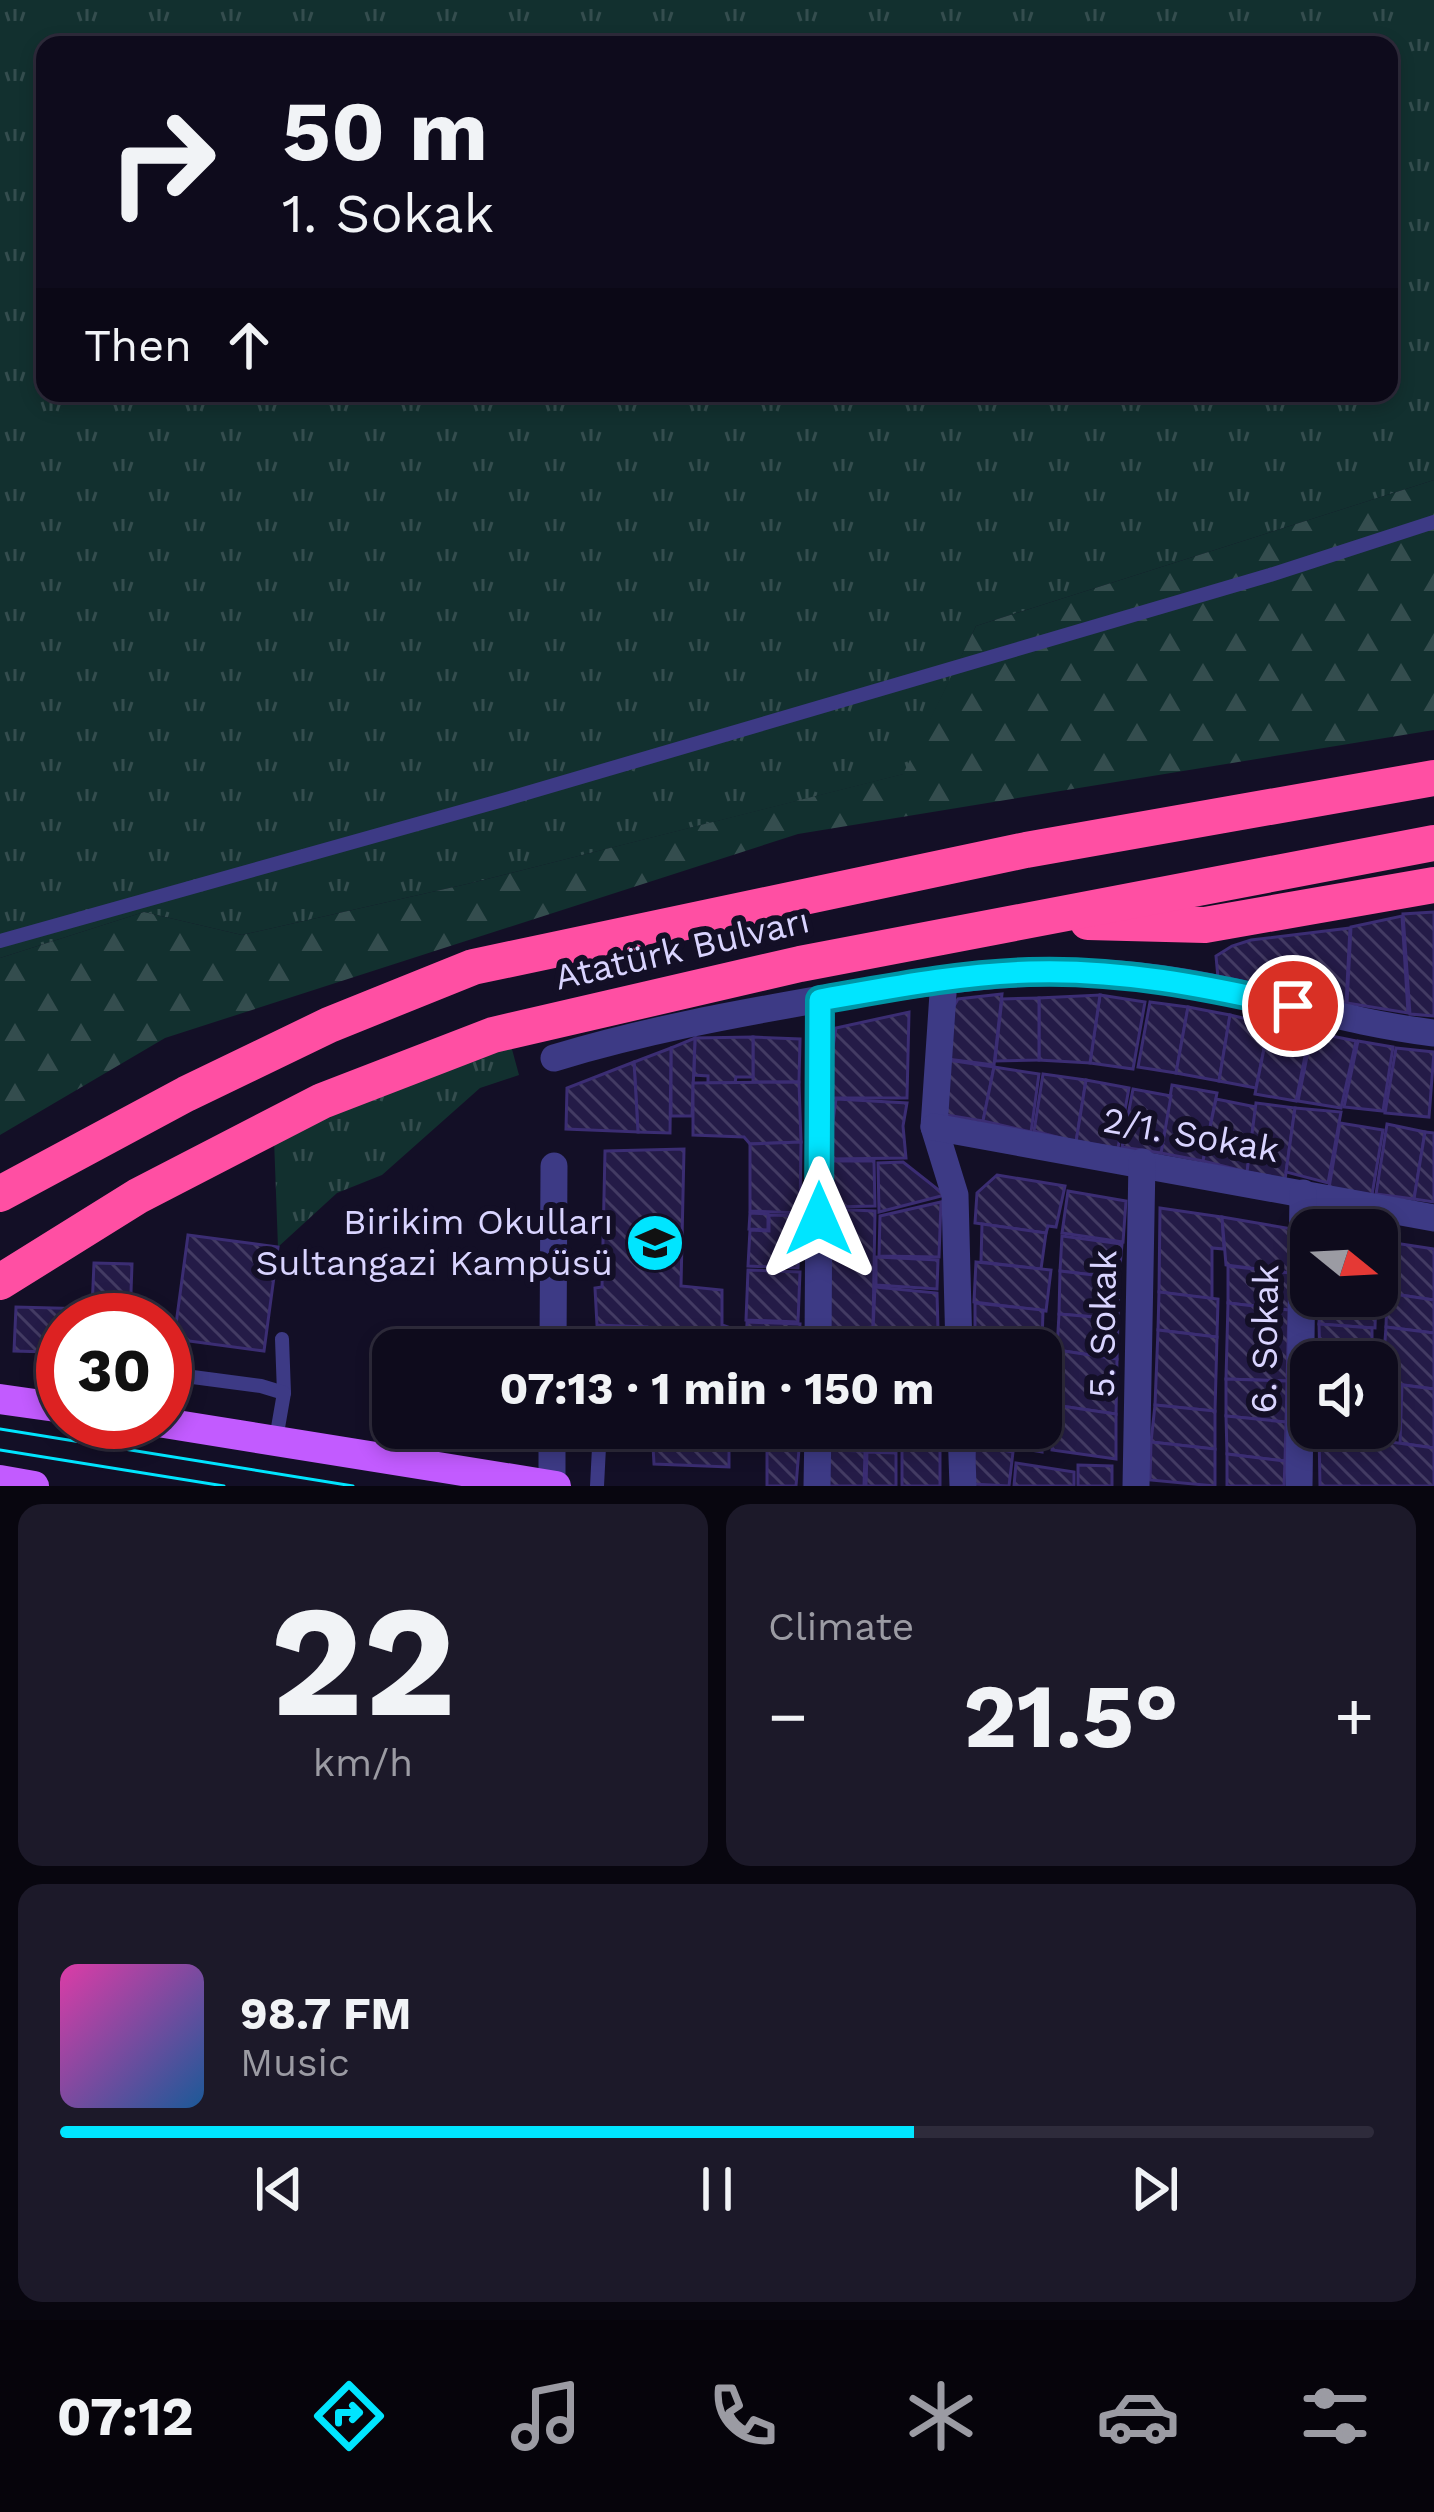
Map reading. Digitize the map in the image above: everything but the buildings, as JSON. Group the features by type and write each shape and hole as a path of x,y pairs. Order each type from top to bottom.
{"highway":[{"name":"Atatürk Bulvarı","path":"0,1194 186,1094 328,1025 473,967 1026,850 1434,778"},
{"name":"Atatürk Bulvarı","path":"0,1282 138,1196 322,1100 494,1035 800,964 1434,843"},
{"path":"1037,918 1205,925 1434,884"}],"main road":[{"path":"0,1400 36,1405"},
{"path":"192,1427 554,1486"},
{"path":"0,1480 34,1486"}],"street":[{"path":"554,1058 680,1023 944,979 1031,972 1204,986 1434,1033"},
{"path":"944,979 934,1126 956,1195 959,1329"},
{"path":"818,1329 820,1000"},
{"name":"2/1. Sokak","path":"934,1126 1434,1217"},
{"name":"5. Sokak","path":"1136,1486 1142,1162"},
{"path":"553,1329 554,1166"},
{"name":"6. Sokak","path":"1299,1486 1303,1193"},
{"path":"553,1449 554,1486"},
{"path":"818,1449 818,1486"},
{"path":"962,1449 963,1486"}],"lane":[{"path":"0,941 503,800 1270,575 1434,522"},
{"path":"276,1439 284,1393 282,1339"},
{"path":"192,1377 284,1393"},
{"path":"597,1486 599,1449"}],"green space":[{"path":"0,0 1434,0 1434,480 976,626 904,774 467,884 242,935 144,912 0,958"},
{"path":"1434,480 1434,730 798,834 165,1038 0,1135 0,958 144,912 242,935 467,884 903,774 976,626"},
{"path":"510,1042 519,1075 480,1088 382,1175 337,1193 278,1247 274,1139"}],"tram line":[{"path":"0,1429 353,1486"},
{"path":"0,1450 224,1486"}],"place":[{"name":"Birikim Okulları Sultangazi Kampüsü","path":"655,1243"}],"route":[{"path":"819,1219 820,1000 944,979 1031,972 1123,974 1293,1006"}]}
